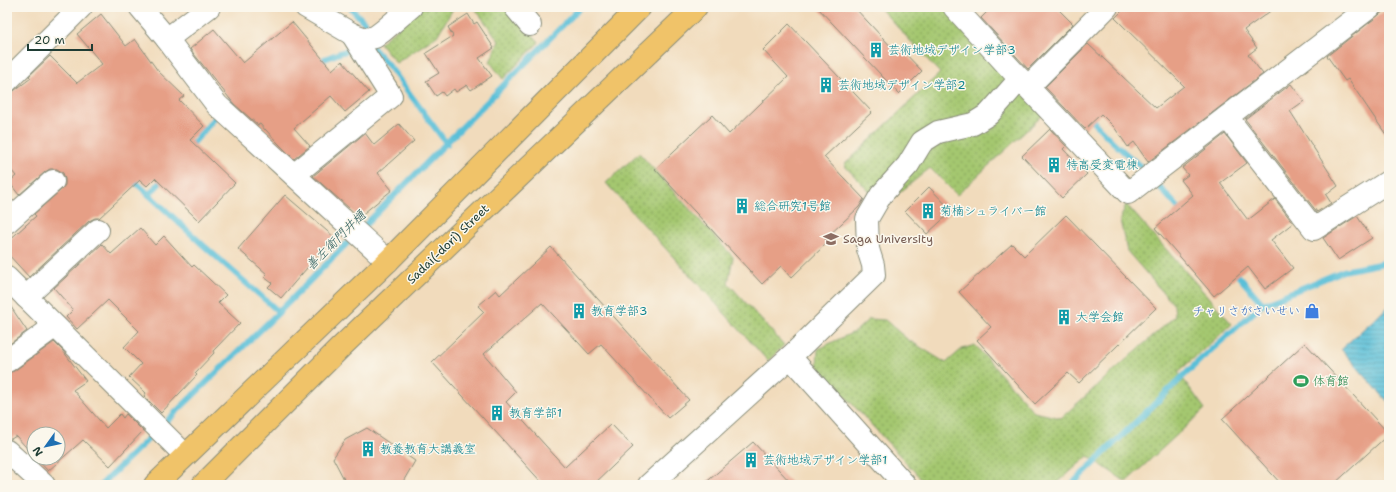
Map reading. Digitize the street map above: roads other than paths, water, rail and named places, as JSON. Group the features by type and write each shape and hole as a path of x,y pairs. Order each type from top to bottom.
{"main road":[{"path":"155,485 388,261 640,7"},
{"name":"Sadai(-dori) Street","path":"203,485 341,347 696,7"}],"street":[{"path":"11,77 81,7"},
{"path":"140,7 222,110 388,261"},
{"path":"167,39 209,7"},
{"path":"294,175 391,96 363,41 306,7"},
{"path":"363,41 411,7"},
{"path":"515,7 530,25"},
{"path":"954,7 1128,193 1370,7"},
{"path":"649,485 790,357 874,275 873,265 868,249 867,219 881,195 908,165 922,142 938,132 972,124 989,114 1107,7"},
{"path":"1227,117 1314,230 1389,181"},
{"path":"7,222 53,181"},
{"path":"26,297 98,230"},
{"path":"7,278 185,455"},
{"path":"7,361 55,326"},
{"path":"790,357 905,485"},
{"path":"7,451 44,485"}],"water":[{"path":"1388,307 1389,308 1389,403 1341,349"}],"waterway":[{"path":"350,7 365,23 368,35"},
{"name":"善左衛門井樋","path":"101,485 279,312 581,7"},
{"path":"372,47 389,66 447,144"},
{"path":"317,62 342,52 357,49"},
{"path":"189,148 233,97 236,96"},
{"path":"1088,115 1114,143 1143,168"},
{"path":"149,195 165,177"},
{"path":"132,179 203,245 279,312"},
{"path":"1157,184 1183,213"},
{"path":"1071,485 1201,359 1263,304 1343,271 1389,262"},
{"path":"1234,271 1263,304"}],"place":[{"name":"芸術地域デザイン学部3","path":"876,50"},
{"name":"芸術地域デザイン学部2","path":"826,85"},
{"name":"特高受変電棟","path":"1054,165"},
{"name":"総合研究1号館","path":"742,206"},
{"name":"菊楠シュライバー館","path":"928,211"},
{"name":"Saga University","path":"831,239"},
{"name":"教育学部3","path":"579,311"},
{"name":"チャリさがさいせい","path":"1312,311"},
{"name":"大学会館","path":"1064,317"},
{"name":"体育館","path":"1301,381"},
{"name":"教育学部1","path":"497,413"},
{"name":"教養教育大講義室","path":"368,449"},
{"name":"芸術地域デザイン学部1","path":"751,460"}]}
